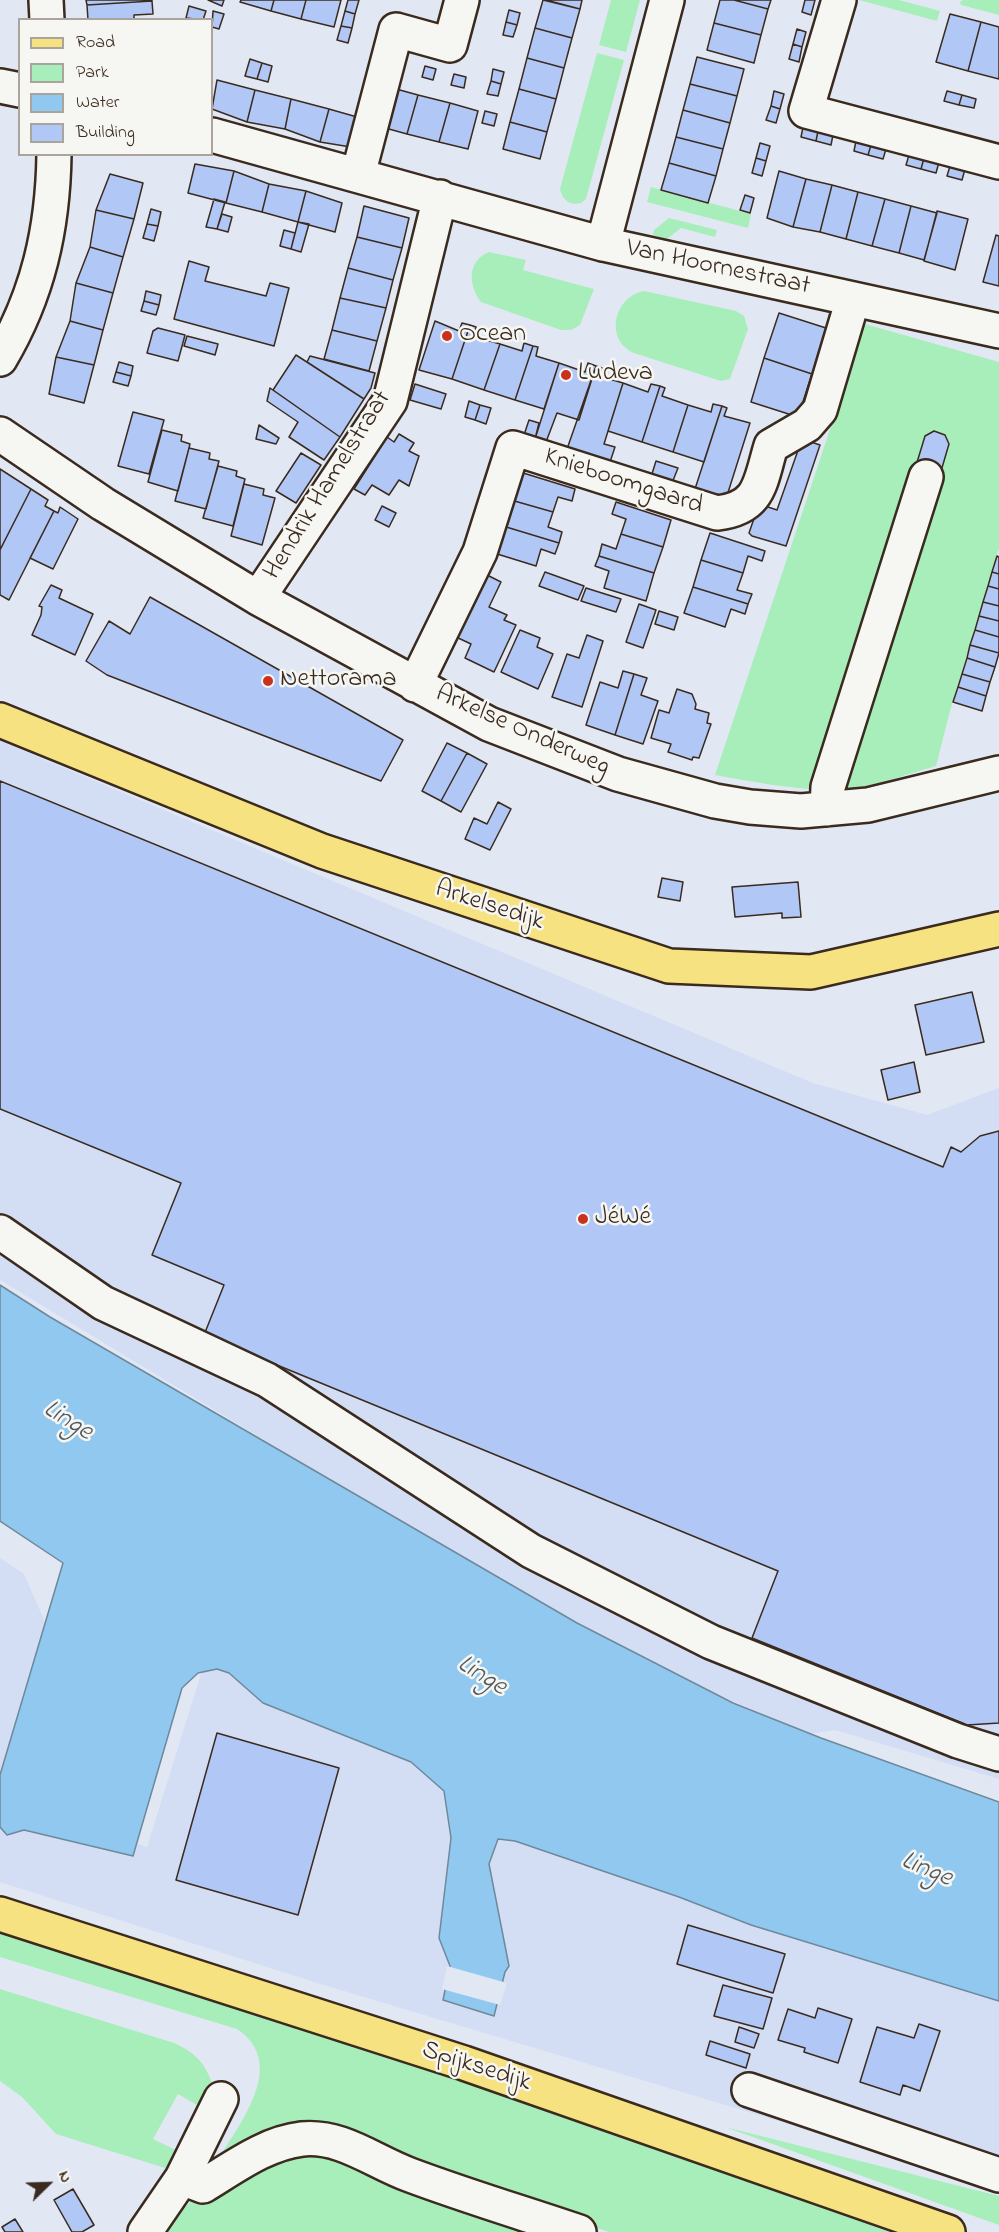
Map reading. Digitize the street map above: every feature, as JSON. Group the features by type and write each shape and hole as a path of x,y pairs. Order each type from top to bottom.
{"main road":[{"name":"Arkelsedijk","path":"0,720 322,852 669,966 811,972 999,929"},
{"name":"Spijksedijk","path":"0,1914 464,2063 948,2232"}],"street":[{"path":"46,0 47,18"},
{"path":"358,175 396,30 450,45 462,0"},
{"path":"603,244 667,0"},
{"path":"838,0 806,111 999,162"},
{"path":"0,86 18,90"},
{"name":"Van Hoornestraat","path":"213,135 603,244 999,331"},
{"path":"0,359 21,325 35,284 50,224 54,156"},
{"name":"Hendrik Hamelstraat","path":"258,598 390,401 440,197"},
{"name":"Knieboomgaard","path":"415,685 480,552 513,448 717,513 741,508 757,493 771,446 807,425 820,410 853,299"},
{"name":"Arkelse Onderweg","path":"0,434 103,504 258,598 415,685 489,724 618,774 687,794 750,807 827,809 868,805 999,772"},
{"path":"827,809 828,787 926,477"},
{"path":"0,1232 103,1303 267,1380 531,1551 711,1642 958,1741 999,1754"},
{"path":"749,2090 999,2175"},
{"path":"145,2232 182,2178 221,2099"},
{"path":"182,2178 202,2186 255,2155 280,2145 302,2139 321,2140 348,2145 406,2174 579,2232"}],"shaded area":[{"name":"JéWé","path":"0,741 813,1083 927,1115 999,1088 999,1779 835,1730 810,1734 647,1665 411,1529 0,1280"},
{"path":"0,1558 24,1574 52,1638 54,1815 147,1847 209,1648 999,1954 999,2171 879,2151 314,1982 0,1882"}],"green space":[{"path":"611,0 640,0 626,52 599,45"},
{"path":"859,0 899,0 940,11 937,21"},
{"path":"963,0 999,0 999,15 961,5 960,2"},
{"path":"597,53 624,60 586,199 581,203 573,204 565,199 560,189"},
{"path":"651,187 751,214 748,228 647,202"},
{"path":"669,218 717,230 715,237 681,228 667,239 653,235 654,230"},
{"path":"489,252 526,260 523,270 594,289 580,325 571,330 561,330 481,302 472,281 473,267 482,256"},
{"path":"644,291 736,311 744,316 748,329 730,379 721,381 634,353 625,347 616,329 620,309 634,295"},
{"path":"865,324 999,362 999,548 951,707 936,766 873,784 835,790 790,787 715,775"},
{"path":"0,1930 558,2113 889,2232 609,2232 415,2168 328,2128 216,2163 255,2094 259,2076 259,2059 252,2043 237,2029 0,1957"},
{"path":"0,1989 174,2043 199,2060 207,2071 213,2086 202,2108 178,2094 153,2139 180,2152 171,2166 165,2168 56,2134 22,2097 0,2081"},
{"path":"725,2127 999,2196 999,2225"},
{"path":"327,2148 563,2232 167,2232 182,2210 196,2197 262,2158"}],"water":[{"name":"Linge","path":"0,1285 50,1317 577,1623 733,1703 821,1738 999,1802 999,2001 751,1925 679,1897 515,1841 498,1839 489,1864 509,1966 505,1972 494,2016 443,2000 450,1966 439,1938 451,1838 444,1791 411,1762 263,1703 229,1673 217,1669 198,1673 182,1688 133,1856 24,1830 7,1835 0,1827 0,1775 63,1563 0,1521"}],"pier":[{"path":"447,1966 507,1983 500,2005 442,1989"}],"building":[{"path":"86,0 152,0 152,1 87,5"},
{"path":"208,0 224,0 222,6"},
{"path":"241,0 274,0 271,11 240,2"},
{"path":"274,0 306,0 301,19 271,11"},
{"path":"306,0 341,0 334,27 301,19"},
{"path":"348,0 359,0 355,14 345,11"},
{"path":"543,0 580,9 572,38 535,28"},
{"path":"546,0 582,0 580,9"},
{"path":"720,0 734,0 768,9 761,35 714,23"},
{"path":"734,0 771,0 768,9"},
{"path":"805,0 815,0 811,15 802,12"},
{"path":"152,1 153,14 134,15 134,18 88,18 87,5"},
{"path":"189,6 206,11 204,18 186,18"},
{"path":"509,10 520,13 517,25 506,22"},
{"path":"213,11 224,14 219,29 213,27"},
{"path":"345,11 355,14 352,28 341,26"},
{"path":"950,14 981,22 968,71 936,62"},
{"path":"506,22 517,25 513,37 503,35"},
{"path":"981,22 999,27 999,79 968,71"},
{"path":"714,23 761,35 754,63 707,50"},
{"path":"341,26 352,28 348,43 337,40"},
{"path":"535,28 572,38 564,68 527,58"},
{"path":"797,29 806,32 802,47 793,44"},
{"path":"793,44 802,47 799,62 789,59"},
{"path":"697,57 744,69 737,96 690,84"},
{"path":"527,58 564,68 556,99 519,89"},
{"path":"250,59 262,63 257,79 245,76"},
{"path":"262,63 272,66 268,82 257,79"},
{"path":"425,66 436,69 433,80 422,77"},
{"path":"493,69 504,72 501,84 491,81"},
{"path":"454,74 466,77 464,88 451,85"},
{"path":"217,80 255,90 247,122 213,109"},
{"path":"491,81 501,84 498,96 487,94"},
{"path":"690,84 737,96 730,123 683,110"},
{"path":"389,87 418,95 407,134 378,126"},
{"path":"519,89 556,99 547,132 510,122"},
{"path":"255,90 291,99 285,129 247,122"},
{"path":"774,91 784,94 780,109 771,106"},
{"path":"947,91 962,95 959,105 944,101"},
{"path":"418,95 450,103 439,142 407,134"},
{"path":"962,95 976,99 974,108 959,105"},
{"path":"291,99 329,109 320,142 285,129"},
{"path":"450,103 478,111 468,149 439,142"},
{"path":"771,106 780,109 776,123 766,120"},
{"path":"329,109 364,119 357,148 320,142"},
{"path":"683,110 730,123 723,149 676,137"},
{"path":"485,111 497,114 494,126 482,123"},
{"path":"510,122 547,132 540,159 503,149"},
{"path":"803,127 818,131 816,141 801,137"},
{"path":"818,131 833,135 831,145 816,141"},
{"path":"676,137 723,149 716,176 669,163"},
{"path":"856,141 871,145 868,155 854,151"},
{"path":"760,143 770,146 766,161 756,158"},
{"path":"871,145 886,149 883,159 868,155"},
{"path":"909,155 924,158 921,169 906,165"},
{"path":"756,158 766,161 762,176 752,173"},
{"path":"924,158 939,162 936,173 921,169"},
{"path":"669,163 716,176 708,203 661,190"},
{"path":"195,164 234,171 226,203 188,193"},
{"path":"950,166 965,169 962,180 947,176"},
{"path":"234,171 269,184 262,212 226,203"},
{"path":"779,171 806,179 793,227 767,218"},
{"path":"110,174 143,183 134,219 96,210"},
{"path":"806,179 832,185 820,232 793,227"},
{"path":"269,184 306,191 298,222 262,212"},
{"path":"832,185 858,192 846,239 820,232"},
{"path":"306,191 342,203 335,232 298,222"},
{"path":"858,192 885,199 872,246 846,239"},
{"path":"745,195 754,198 750,213 740,210"},
{"path":"214,199 225,202 217,229 206,227"},
{"path":"885,199 911,206 899,253 872,246"},
{"path":"364,206 409,218 402,248 357,237"},
{"path":"911,206 937,213 924,260 899,253"},
{"path":"151,209 161,212 158,226 147,224"},
{"path":"96,210 134,219 123,257 90,247"},
{"path":"937,211 968,219 955,270 924,261"},
{"path":"222,214 232,217 228,232 217,229"},
{"path":"298,222 309,224 301,252 291,249"},
{"path":"147,224 158,226 154,241 143,238"},
{"path":"284,230 295,233 291,249 280,246"},
{"path":"996,235 999,236 999,286 983,282"},
{"path":"357,237 402,248 393,280 348,268"},
{"path":"90,247 123,257 113,293 76,283"},
{"path":"189,261 209,267 205,281 266,296 270,283 289,288 274,346 174,319"},
{"path":"348,268 393,280 386,308 340,298"},
{"path":"76,283 113,293 103,330 70,321"},
{"path":"146,291 161,295 159,305 144,301"},
{"path":"340,298 386,308 377,341 332,330"},
{"path":"144,301 159,305 156,315 141,311"},
{"path":"779,313 826,328 812,374 764,358"},
{"path":"70,321 103,330 94,365 56,357"},
{"path":"435,321 459,331 462,323 470,325 452,379 419,370"},
{"path":"470,325 476,327 473,336 500,344 484,390 452,379"},
{"path":"158,328 185,335 178,361 147,353 153,331"},
{"path":"332,330 377,341 369,371 324,359"},
{"path":"187,336 218,344 215,355 184,346"},
{"path":"524,343 533,346 515,400 484,390 500,344 522,351"},
{"path":"533,346 538,347 536,356 559,363 544,409 515,400"},
{"path":"296,355 364,399 340,437 273,390"},
{"path":"310,356 375,373 371,388 364,399 307,362"},
{"path":"56,357 94,365 84,403 49,394"},
{"path":"764,358 812,374 798,417 751,402"},
{"path":"119,362 133,366 131,376 116,372"},
{"path":"559,363 585,372 588,363 596,366 579,420 557,413 546,442 535,439"},
{"path":"596,366 602,368 599,376 623,383 604,444 615,447 610,462 567,449"},
{"path":"116,372 131,376 128,386 113,382"},
{"path":"623,383 648,392 651,384 660,386 642,442 608,431"},
{"path":"415,384 446,394 441,409 410,400"},
{"path":"660,386 665,388 662,396 688,405 673,452 642,442"},
{"path":"270,388 340,437 324,460 289,437 298,422 267,401"},
{"path":"469,401 480,405 475,420 465,417"},
{"path":"713,404 722,406 704,462 673,452 688,405 711,412"},
{"path":"480,405 491,408 486,424 475,420"},
{"path":"722,406 727,408 724,416 750,423 725,502 694,492"},
{"path":"133,412 164,420 149,474 118,466"},
{"path":"529,420 539,423 535,439 524,435"},
{"path":"259,425 279,438 276,444 256,439"},
{"path":"162,430 182,435 181,441 190,444 178,491 148,482"},
{"path":"934,431 945,435 949,444 939,478 915,469 925,436"},
{"path":"399,434 414,443 409,451 419,456 409,486 399,480 389,495 372,485 365,495 354,489 387,437 394,442"},
{"path":"802,439 820,445 786,546 752,536 749,533 759,504 777,510"},
{"path":"189,448 210,453 209,459 219,461 206,509 175,501"},
{"path":"301,453 321,465 296,503 276,491"},
{"path":"656,461 678,468 672,483 651,477"},
{"path":"218,466 237,471 236,476 245,479 233,526 203,518"},
{"path":"0,469 31,489 0,550"},
{"path":"520,472 575,489 572,501 558,497 553,512 511,500"},
{"path":"244,484 264,489 263,495 275,498 262,545 231,536"},
{"path":"31,489 48,500 45,506 54,511 9,600 0,595 0,550"},
{"path":"511,500 553,512 548,527 562,532 559,543 503,526"},
{"path":"616,502 671,520 663,547 621,534 626,519 612,514"},
{"path":"382,506 396,513 389,527 375,520"},
{"path":"60,507 78,519 53,569 30,558 54,511 58,513"},
{"path":"503,526 559,543 555,554 541,549 536,566 494,553"},
{"path":"710,533 765,551 762,561 748,556 743,573 701,560"},
{"path":"621,534 663,547 654,573 599,556 602,544 616,549"},
{"path":"599,556 654,573 646,601 604,588 609,571 595,566"},
{"path":"997,556 999,557 999,574 992,572"},
{"path":"701,560 743,573 737,590 752,594 748,604 693,587"},
{"path":"545,572 584,586 578,600 539,586"},
{"path":"992,572 999,574 999,589 988,586"},
{"path":"485,574 501,582 489,607 507,615 504,620 516,625 494,672 465,658 471,644 454,636"},
{"path":"51,585 62,590 59,598 93,614 75,655 32,635 41,615 42,607 39,606"},
{"path":"988,586 999,589 999,606 983,602"},
{"path":"693,587 748,604 745,614 731,609 725,627 684,613"},
{"path":"586,588 621,599 616,612 581,601"},
{"path":"150,597 403,740 381,781 107,675 86,661 109,621 130,634"},
{"path":"983,602 999,606 999,621 979,616"},
{"path":"639,604 656,610 643,648 626,642"},
{"path":"659,611 678,617 674,630 655,624"},
{"path":"979,616 999,621 999,637 975,630"},
{"path":"520,630 540,638 537,647 553,654 538,689 501,672"},
{"path":"975,630 999,637 999,653 970,645"},
{"path":"587,635 603,641 582,707 552,697 567,654 579,658"},
{"path":"970,645 999,653 995,667 967,658"},
{"path":"967,658 995,667 990,682 962,674"},
{"path":"623,671 634,674 615,735 586,725 600,682 618,688"},
{"path":"634,674 647,678 641,695 658,701 643,744 615,735"},
{"path":"962,674 990,682 986,696 958,687"},
{"path":"958,687 986,696 982,711 953,702"},
{"path":"677,689 692,694 696,704 695,709 709,713 707,723 711,724 699,758 693,757 692,760 668,752 671,744 651,738 659,710 669,713"},
{"path":"447,743 467,753 441,801 422,791"},
{"path":"467,753 487,764 461,812 441,801"},
{"name":"JéWé","path":"0,781 943,1167 951,1147 961,1152 980,1136 999,1131 999,1723 967,1725 752,1638 778,1571 204,1335 224,1285 152,1255 181,1183 0,1109"},
{"path":"498,802 511,809 490,850 465,839 474,818 487,824"},
{"path":"662,878 683,882 680,901 658,897"},
{"path":"798,882 801,917 782,918 782,913 735,917 732,887"},
{"path":"972,992 984,1042 926,1055 915,1005"},
{"path":"914,1062 920,1092 888,1100 881,1070"},
{"path":"217,1733 339,1768 298,1915 176,1880"},
{"path":"688,1925 785,1954 773,1993 677,1964"},
{"path":"723,1985 772,1998 763,2029 714,2016"},
{"path":"818,2008 852,2019 838,2063 804,2052 805,2048 778,2040 788,2009 815,2018"},
{"path":"919,2024 940,2031 920,2091 903,2085 900,2095 860,2082 877,2027 914,2038"},
{"path":"739,2027 759,2034 754,2048 735,2042"},
{"path":"710,2041 750,2054 746,2068 706,2055"},
{"path":"73,2189 94,2225 82,2232 72,2232 54,2200"},
{"path":"15,2219 23,2232 5,2232 2,2227"}],"place":[{"name":"Ocean","path":"447,336"},
{"name":"Ludeva","path":"566,375"},
{"name":"Nettorama","path":"268,681"},
{"name":"JéWé","path":"583,1219"}]}
